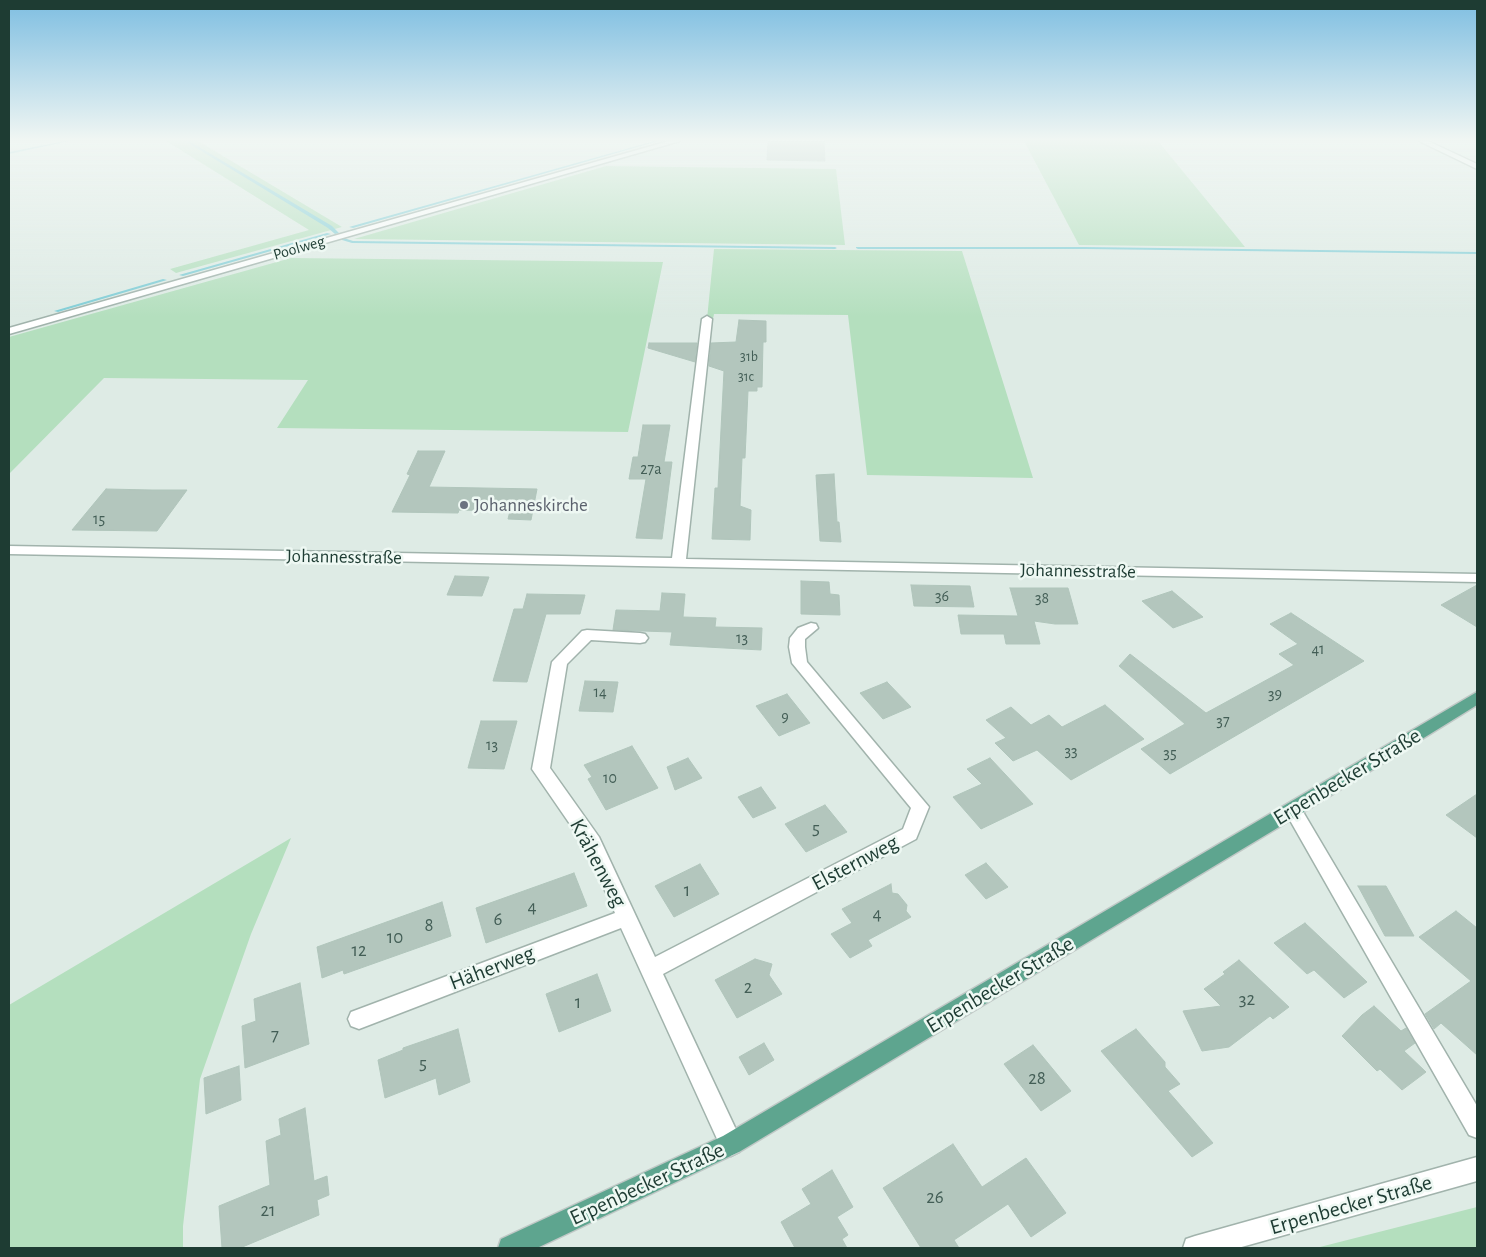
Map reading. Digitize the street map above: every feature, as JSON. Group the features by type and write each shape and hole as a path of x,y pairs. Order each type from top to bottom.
{"main road":[{"name":"Erpenbecker Straße","path":"510,1248 731,1144 1293,810 1477,698"}],"street":[{"name":"Poolweg","path":"9,331 470,200"},
{"path":"678,564 707,319"},
{"name":"Johannesstraße","path":"9,550 1477,578"},
{"name":"Elsternweg","path":"651,970 910,834 920,807 800,663 797,647 798,638 803,632 811,628"},
{"name":"Krähenweg","path":"640,638 587,635 560,662 541,770 592,842 731,1144"},
{"path":"1293,810 1477,1127"},
{"name":"Häherweg","path":"359,1019 626,917"},
{"name":"Erpenbecker Straße","path":"1195,1248 1477,1169"}],"green space":[{"path":"260,200 296,200 342,227 176,273 170,269 309,230"},
{"path":"490,200 840,200 845,245 354,239"},
{"path":"1055,200 1206,200 1245,247 1079,245"},
{"path":"714,249 962,251 1033,478 867,475 848,315 714,314 713,319 707,319"},
{"path":"291,258 663,262 628,432 277,428 308,380 104,378 9,474 9,337"},
{"path":"291,838 251,934 200,1079 183,1226 183,1248 9,1248 9,1005"},
{"path":"1477,1207 1477,1248 1316,1248"}],"building":[{"path":"739,320 766,321 766,342 763,342 762,387 757,387 757,391 748,391 745,458 742,458 740,506 751,510 750,540 712,539 715,488 718,488 724,371 709,366 711,343 736,342"},
{"path":"649,343 697,343 695,362 648,348"},
{"path":"643,425 670,425 664,462 672,462 662,539 636,538 646,479 629,479 633,457 638,457"},
{"name":"Johanneskirche","path":"418,451 445,451 429,487 537,489 531,520 508,519 510,511 459,510 458,513 392,512 410,475 407,474"},
{"path":"834,474 837,522 839,522 841,542 820,541 816,475"},
{"path":"106,489 187,490 157,531 72,530"},
{"path":"455,576 489,577 482,596 447,595"},
{"path":"801,581 829,582 830,594 839,595 840,615 801,614"},
{"path":"911,585 970,586 974,607 914,606"},
{"path":"1477,585 1477,627 1441,605"},
{"path":"1010,588 1068,588 1078,624 1055,624 1034,621 1040,644 1006,644 1004,634 961,634 958,615 1018,616"},
{"path":"1172,591 1203,617 1173,628 1142,601"},
{"path":"662,593 685,594 683,617 716,618 715,627 762,628 761,650 670,645 672,632 613,630 616,610 660,611"},
{"path":"527,594 585,595 580,614 546,614 527,682 493,681 514,609 523,609"},
{"path":"1291,613 1364,661 1170,774 1141,749 1185,724 1119,666 1130,654 1206,713 1294,665 1279,654 1298,644 1270,624"},
{"path":"585,681 618,682 613,712 579,711"},
{"path":"887,682 911,707 883,719 860,693"},
{"path":"787,694 810,723 779,736 756,706"},
{"path":"1105,705 1144,739 1071,780 1037,750 1013,761 995,743 1006,738 986,720 1011,707 1031,725 1049,715 1062,727"},
{"path":"481,721 517,721 504,769 468,768"},
{"path":"632,746 658,788 606,810 588,779 592,777 584,765"},
{"path":"688,758 702,778 675,790 667,767"},
{"path":"990,758 1033,804 981,829 953,797 982,784 967,769"},
{"path":"761,787 776,808 753,818 738,797"},
{"path":"1477,794 1477,838 1446,815"},
{"path":"825,805 847,832 806,852 785,824"},
{"path":"986,863 1008,887 986,899 965,875"},
{"path":"700,864 719,894 674,917 655,886"},
{"path":"574,873 587,906 486,943 476,908"},
{"path":"891,884 892,893 898,894 907,905 906,911 911,917 868,940 872,946 850,958 831,934 852,923 842,909"},
{"path":"1358,886 1386,886 1414,936 1385,936"},
{"path":"442,902 451,936 344,974 343,970 322,978 317,947"},
{"path":"1456,911 1477,928 1477,1055 1441,1023 1434,1029 1425,1014 1471,981 1419,937"},
{"path":"1305,923 1367,982 1344,998 1314,970 1307,974 1274,943"},
{"path":"755,959 772,964 769,975 782,994 737,1018 715,980"},
{"path":"1239,960 1289,1007 1273,1019 1270,1016 1229,1047 1202,1051 1183,1011 1221,1006 1204,989 1225,974 1223,972"},
{"path":"597,974 611,1011 559,1032 546,994"},
{"path":"300,983 309,1044 245,1068 242,1026 256,1021 254,999"},
{"path":"1374,1006 1401,1031 1406,1028 1415,1043 1404,1051 1426,1072 1402,1090 1380,1069 1377,1071 1342,1036 1362,1015"},
{"path":"458,1029 470,1082 439,1095 436,1078 385,1098 378,1060 403,1050 403,1048"},
{"path":"1136,1029 1165,1062 1165,1067 1180,1084 1168,1091 1213,1143 1192,1157 1101,1051"},
{"path":"764,1043 774,1060 749,1075 739,1057"},
{"path":"1033,1045 1071,1091 1041,1111 1004,1064"},
{"path":"239,1066 241,1100 206,1114 204,1078"},
{"path":"305,1108 314,1181 327,1176 329,1195 317,1200 319,1215 240,1248 222,1248 219,1206 270,1185 266,1141 281,1135 279,1119"},
{"path":"953,1144 982,1187 1026,1158 1066,1213 1031,1237 1008,1204 954,1240 959,1248 921,1248 883,1188"},
{"path":"832,1170 853,1207 837,1217 848,1235 842,1239 847,1248 795,1248 781,1222 811,1204 802,1189"}],"waterway":[{"path":"285,200 337,233"},
{"path":"351,227 448,200"},
{"path":"181,275 329,234"},
{"path":"344,239 352,242 835,248"},
{"path":"858,248 1085,248 1477,253"},
{"path":"56,311 165,280"}],"place":[{"name":"Johanneskirche","path":"464,505"}]}
